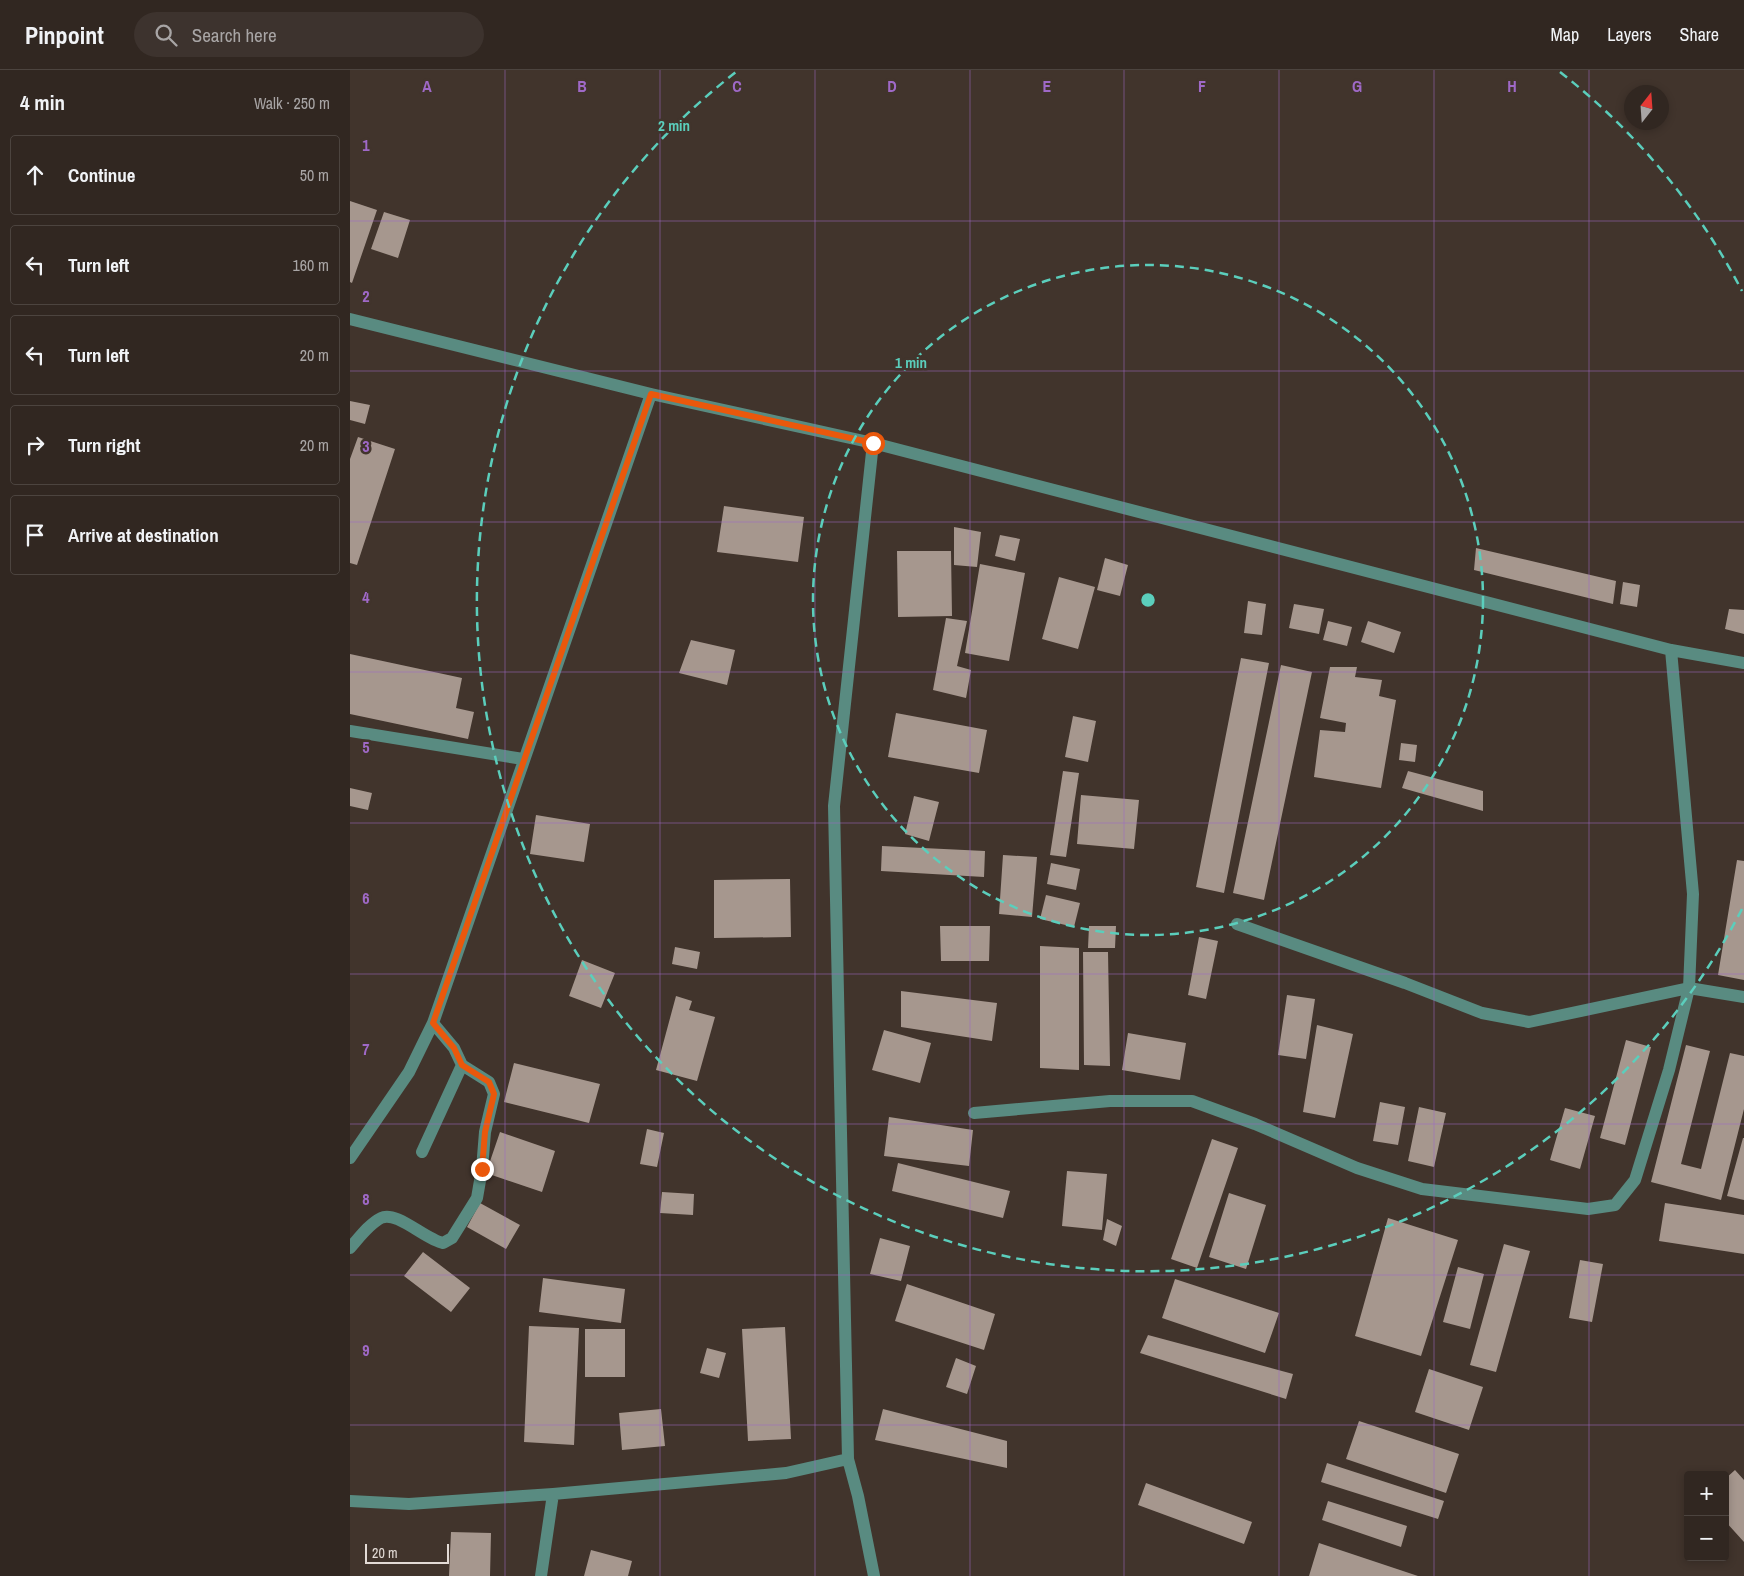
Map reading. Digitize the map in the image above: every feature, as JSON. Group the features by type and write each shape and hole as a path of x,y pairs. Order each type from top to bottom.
{"street":[{"path":"350,319 651,394 873,443 1671,650 1744,663"},
{"path":"350,1158 408,1072 433,1023 651,394"},
{"path":"873,443 834,806 848,1459 858,1496 874,1576"},
{"path":"974,1113 1110,1101 1192,1101 1255,1124 1358,1168 1422,1189 1588,1209 1615,1206 1635,1180 1670,1070 1689,988 1693,894 1671,650"},
{"path":"350,731 523,759"},
{"path":"1237,924 1405,983 1482,1013 1529,1022 1689,988 1744,997"},
{"path":"350,1248 379,1219 385,1216 393,1216 435,1241 444,1243 452,1238 477,1198 485,1132 494,1094 489,1082 462,1065 454,1048 433,1023"},
{"path":"422,1152 462,1065"},
{"path":"350,1500 409,1504 553,1494 786,1473 848,1459"},
{"path":"540,1576 553,1494"}],"building":[{"path":"350,201 377,210 352,283 350,282"},
{"path":"384,212 410,220 398,258 371,249"},
{"path":"350,401 370,405 365,424 350,420"},
{"path":"358,437 395,449 357,565 350,563 350,459"},
{"path":"724,506 804,517 798,562 717,552"},
{"path":"954,527 981,532 977,567 954,565"},
{"path":"1000,535 1020,539 1015,561 995,556"},
{"path":"1476,548 1616,581 1613,604 1474,570"},
{"path":"897,551 951,551 952,616 898,617"},
{"path":"1105,558 1128,565 1120,596 1097,590"},
{"path":"980,564 1025,573 1009,661 965,653"},
{"path":"1059,577 1095,587 1078,649 1042,639"},
{"path":"1623,582 1640,585 1637,607 1620,604"},
{"path":"1248,601 1266,604 1262,635 1244,633"},
{"path":"1294,604 1324,609 1319,634 1289,628"},
{"path":"1729,609 1744,610 1744,634 1725,629"},
{"path":"946,618 967,621 957,666 971,670 966,698 933,690"},
{"path":"1328,621 1352,627 1347,646 1323,640"},
{"path":"1368,621 1401,632 1394,653 1361,642"},
{"path":"691,640 735,650 727,685 679,673"},
{"path":"350,654 462,678 456,708 474,712 468,739 350,714"},
{"path":"1241,658 1269,663 1224,893 1196,887"},
{"path":"1281,665 1312,672 1264,900 1233,893"},
{"path":"1330,667 1357,667 1355,677 1382,680 1379,696 1396,700 1381,788 1314,777 1320,730 1345,732 1346,723 1320,718"},
{"path":"896,713 987,730 979,773 888,757"},
{"path":"1073,716 1096,721 1088,762 1065,757"},
{"path":"1401,743 1417,745 1415,762 1399,760"},
{"path":"1063,771 1079,773 1066,857 1050,855"},
{"path":"1408,771 1483,791 1483,811 1402,788"},
{"path":"350,788 372,793 368,810 350,806"},
{"path":"1081,795 1139,800 1134,849 1077,844"},
{"path":"914,796 939,802 929,841 905,834"},
{"path":"536,815 590,824 584,862 530,854"},
{"path":"882,846 985,851 984,877 881,871"},
{"path":"1003,855 1037,857 1032,917 999,914"},
{"path":"1737,860 1744,861 1744,980 1718,975"},
{"path":"1051,863 1080,869 1076,890 1047,884"},
{"path":"790,879 791,937 714,938 714,880"},
{"path":"1046,895 1080,903 1074,927 1040,919"},
{"path":"940,926 990,926 989,961 941,961"},
{"path":"1089,926 1116,926 1115,948 1088,948"},
{"path":"1199,937 1218,941 1206,999 1188,995"},
{"path":"1040,946 1079,948 1079,1070 1040,1068"},
{"path":"675,947 700,952 697,969 672,964"},
{"path":"1083,952 1108,952 1110,1066 1084,1065"},
{"path":"582,960 615,973 601,1008 569,996"},
{"path":"901,991 997,1003 992,1041 901,1027"},
{"path":"1287,995 1315,999 1306,1059 1278,1055"},
{"path":"676,996 692,1001 689,1010 715,1017 697,1081 656,1070"},
{"path":"1317,1025 1353,1034 1335,1118 1303,1112"},
{"path":"884,1030 931,1043 920,1083 872,1070"},
{"path":"1128,1033 1186,1043 1180,1080 1122,1070"},
{"path":"1626,1040 1651,1047 1625,1145 1600,1138"},
{"path":"1686,1045 1710,1051 1681,1164 1701,1169 1730,1053 1744,1056 1744,1109 1721,1200 1651,1182"},
{"path":"514,1063 600,1084 589,1123 504,1102"},
{"path":"1380,1102 1405,1107 1398,1145 1373,1141"},
{"path":"1419,1107 1446,1113 1434,1167 1408,1161"},
{"path":"1565,1108 1595,1116 1580,1169 1550,1160"},
{"path":"889,1117 973,1130 969,1166 884,1156"},
{"path":"647,1129 664,1133 657,1167 640,1164"},
{"path":"500,1132 555,1151 542,1192 486,1173"},
{"path":"1744,1138 1744,1200 1727,1196"},
{"path":"1212,1139 1238,1148 1197,1268 1171,1259"},
{"path":"898,1163 1010,1191 1003,1218 892,1191"},
{"path":"1067,1171 1107,1174 1102,1230 1062,1226"},
{"path":"662,1192 694,1194 693,1215 660,1213"},
{"path":"1229,1193 1266,1205 1246,1269 1209,1257"},
{"path":"480,1203 520,1225 506,1249 467,1227"},
{"path":"1665,1203 1744,1215 1744,1254 1659,1241"},
{"path":"1388,1218 1458,1240 1421,1356 1355,1336"},
{"path":"1107,1219 1122,1226 1116,1246 1103,1240"},
{"path":"880,1238 910,1246 901,1281 870,1274"},
{"path":"1504,1244 1530,1251 1496,1372 1470,1365"},
{"path":"423,1252 470,1288 451,1312 404,1276"},
{"path":"1580,1260 1603,1264 1592,1322 1569,1318"},
{"path":"1458,1267 1484,1274 1470,1329 1443,1322"},
{"path":"543,1278 625,1289 621,1323 539,1312"},
{"path":"1175,1279 1279,1313 1265,1353 1162,1318"},
{"path":"907,1284 995,1314 984,1350 895,1321"},
{"path":"529,1326 579,1328 574,1445 524,1442"},
{"path":"785,1327 791,1439 748,1441 742,1329"},
{"path":"585,1329 625,1329 625,1377 585,1377"},
{"path":"1148,1335 1293,1374 1286,1399 1140,1353"},
{"path":"707,1348 726,1353 719,1378 700,1373"},
{"path":"956,1358 976,1366 967,1394 946,1387"},
{"path":"1429,1369 1483,1387 1469,1430 1415,1412"},
{"path":"661,1409 665,1446 622,1450 619,1413"},
{"path":"883,1409 1007,1441 1007,1468 875,1440"},
{"path":"1359,1421 1459,1454 1446,1493 1346,1459"},
{"path":"1327,1463 1444,1501 1438,1519 1321,1482"},
{"path":"1735,1470 1744,1480 1744,1542 1729,1525 1729,1475"},
{"path":"1146,1483 1252,1522 1244,1544 1138,1505"},
{"path":"1328,1501 1407,1526 1401,1547 1322,1520"},
{"path":"451,1532 491,1533 490,1576 449,1576"},
{"path":"1319,1543 1418,1576 1309,1576"},
{"path":"591,1550 632,1561 628,1576 584,1576"}],"route":[{"path":"482,1169 485,1132 494,1094 489,1082 462,1065 454,1048 440,1034 433,1023 651,394 873,443"}]}
